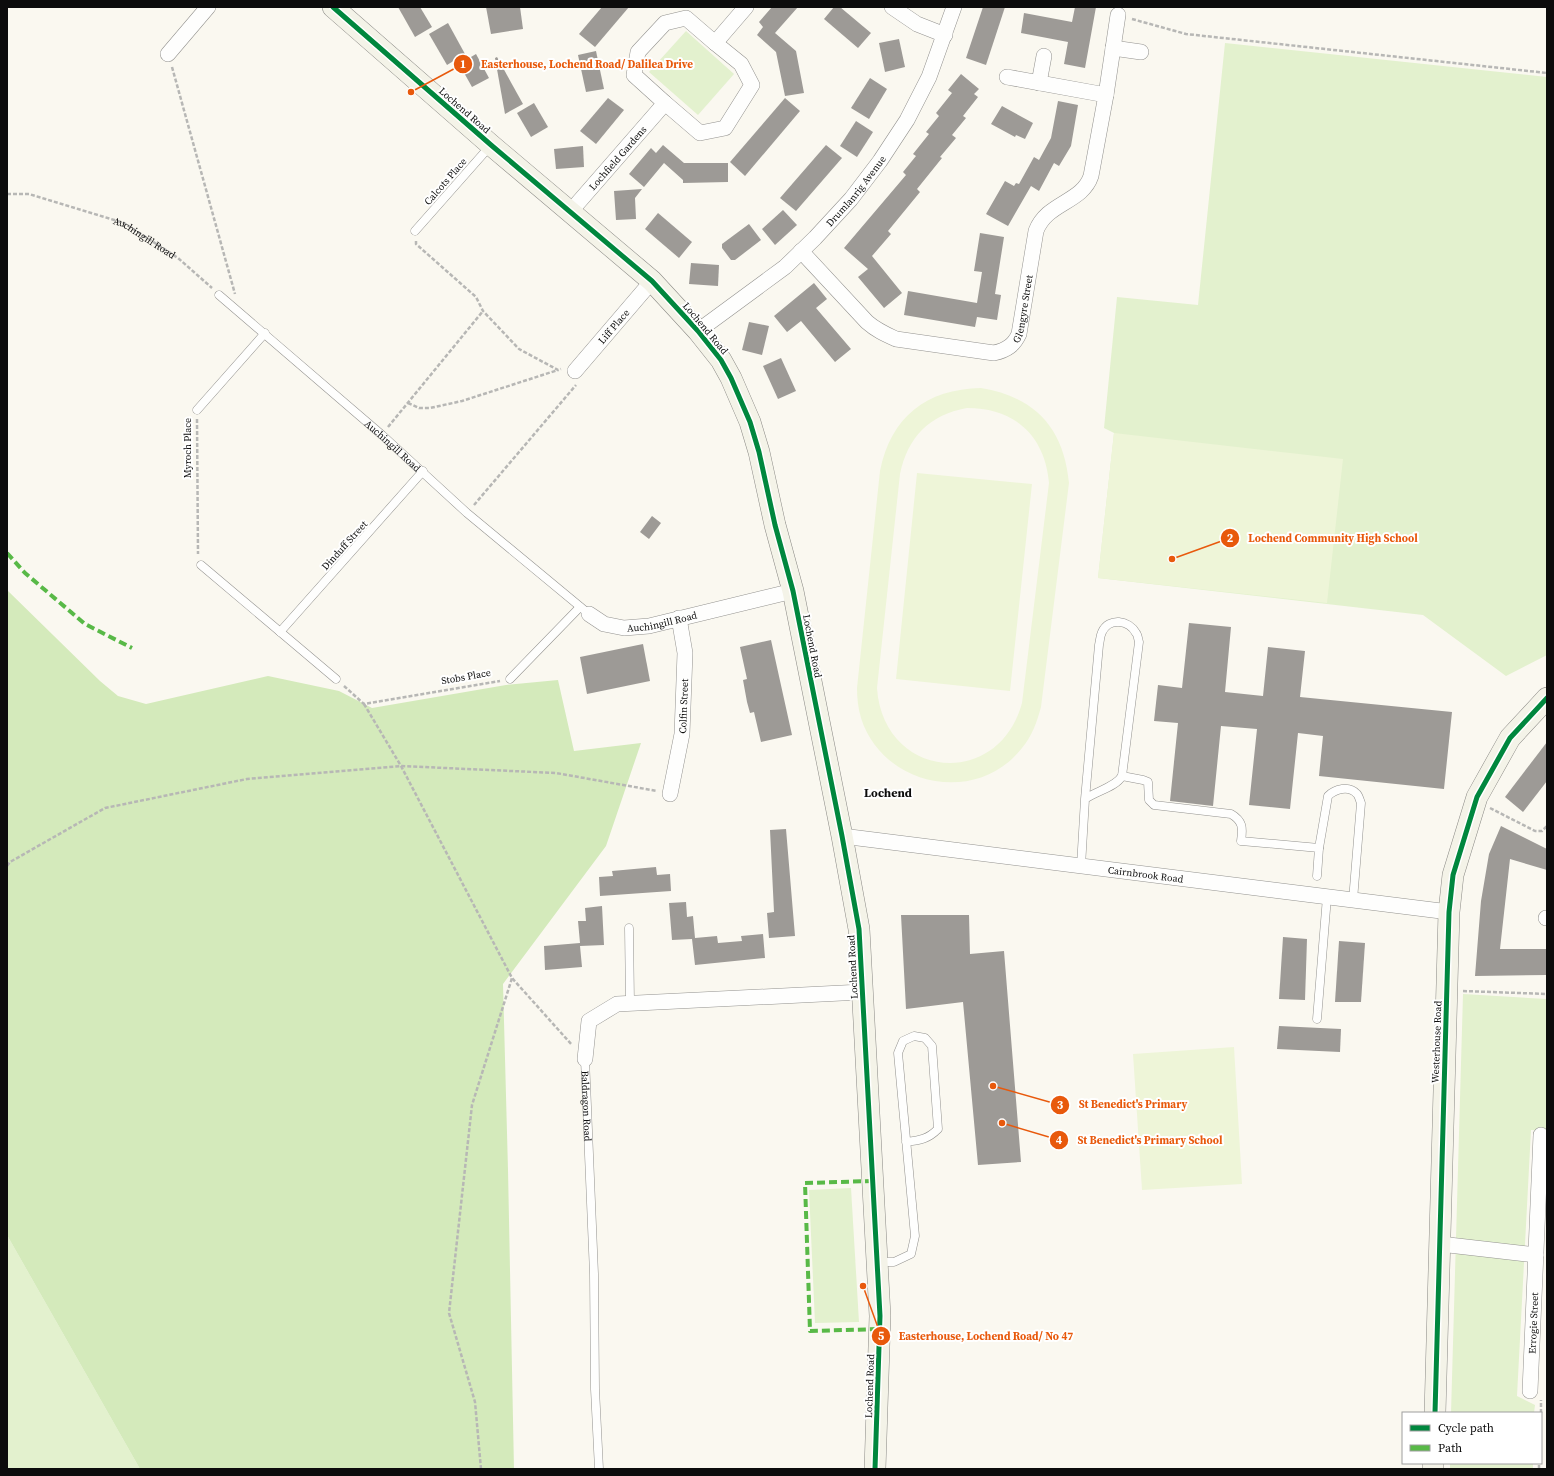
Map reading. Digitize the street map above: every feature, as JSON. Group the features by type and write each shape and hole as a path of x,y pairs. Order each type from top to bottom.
{"street":[{"path":"168,54 208,7"},
{"name":"Lochend Road","path":"333,7 652,281 698,331 721,360 731,378 750,422 759,452 775,526 793,591 859,929 880,1316 875,1469"},
{"path":"715,43 746,7"},
{"path":"892,7 917,24 945,35"},
{"name":"Drumlanrig Avenue","path":"698,331 786,267 851,199 880,161 907,120 929,77 954,7"},
{"name":"Glengyre Street","path":"801,251 867,322 876,330 886,335 896,338 994,353 1002,351 1016,341 1019,334 1036,231 1039,222 1050,211 1081,191 1089,182 1106,95 1113,48 1124,17"},
{"path":"686,18 741,64 752,85 724,128 700,133 665,103 634,75 638,52 665,23 686,18"},
{"path":"1113,48 1141,52"},
{"path":"1039,83 1044,56"},
{"path":"1007,77 1106,95"},
{"name":"Lochfield Gardens","path":"570,212 665,103"},
{"name":"Liff Place","path":"575,371 652,281"},
{"name":"Auchingill Road","path":"584,610 604,624 624,628 649,626 793,591"},
{"name":"Colfin Street","path":"670,794 682,734 685,653 679,618"},
{"name":"Westerhouse Road","path":"1435,1412 1449,912 1453,874 1476,800 1510,738 1547,698"},
{"name":"Cairnbrook Road","path":"842,836 1449,912"},
{"name":"Baldragon Road","path":"585,1060 588,1021 617,1004 862,992"},
{"name":"Errogie Street","path":"1530,1391 1541,1135"},
{"path":"1440,1244 1536,1255"}],"lane":[{"name":"Calcots Place","path":"416,231 491,144"},
{"name":"Auchingill Road","path":"220,295 423,471 467,513 584,610"},
{"name":"Myroch Place","path":"197,410 265,333"},
{"name":"Dinduff Street","path":"280,632 423,471"},
{"path":"200,565 336,679"},
{"path":"510,679 584,610"},
{"path":"1081,866 1086,799 1099,645 1102,632 1109,624 1118,621 1130,625 1137,633 1139,642 1122,776 1119,781 1094,793 1086,799"},
{"path":"1122,776 1148,782 1149,800 1154,805 1231,814 1239,818 1243,827 1241,841 1319,848"},
{"path":"1317,876 1319,848 1328,796 1333,791 1343,789 1350,790 1358,794 1361,803 1353,900"},
{"path":"1316,1019 1327,897"},
{"path":"629,928 630,1003"},
{"path":"877,1262 894,1262 911,1254 915,1236 906,1142 898,1052 903,1041 914,1036 925,1038 932,1046 938,1129 931,1136 922,1140 906,1142"},
{"name":"Baldragon Road","path":"585,1060 594,1274 595,1389 599,1469"}],"path":[{"path":"1124,17 1186,34 1547,72"},
{"path":"168,54 240,312"},
{"path":"416,231 416,244 476,297 483,311 519,349 558,370"},
{"path":"382,435 483,311"},
{"path":"408,403 419,408 430,408 462,401 558,370 570,368 575,371 579,382 467,513"},
{"path":"336,679 364,704 401,766 512,978 585,1060"},
{"path":"7,866 10,862 104,808 247,779 401,766 556,773 670,794"},
{"path":"1476,800 1535,831 1542,831 1547,826"},
{"path":"480,1469 475,1402 449,1313 472,1105 512,978"},
{"path":"1447,990 1547,994"}],"green space":[{"path":"686,31 734,74 698,115 649,72"},
{"path":"1225,43 1547,77 1547,655 1506,676 1423,615 1098,578 1114,433 1104,428 1117,297 1198,305"},
{"path":"981,388 1000,392 1017,399 1032,408 1044,419 1061,447 1069,483 1041,707 1036,723 1026,743 1003,766 981,777 957,782 933,781 910,773 889,760 872,741 861,718 857,688 880,471 885,452 902,421 914,410 928,400 961,390","holes":["967,408 984,409 1000,413 1013,419 1034,439 1041,451 1046,466 1049,483 1022,703 1009,731 990,751 967,761 943,763 919,756 899,741 884,718 877,688 900,474 908,449 922,430 931,422 954,411"]},
{"path":"1114,433 1343,459 1327,603 1098,578"},
{"path":"917,473 1032,484 1010,691 896,679"},
{"path":"7,590 100,681 118,696 146,704 268,676 339,691 372,708 506,685 558,680 574,751 641,743 606,846 503,984 514,1469 140,1469 7,1235"},
{"path":"1463,994 1547,999 1547,1131 1531,1130 1517,1396 1535,1405 1534,1412 1451,1412"},
{"path":"1234,1047 1242,1184 1142,1190 1133,1054"},
{"path":"851,1188 859,1322 815,1323 809,1190"},
{"path":"7,1235 140,1469 7,1469"},
{"path":"1450,1464 1533,1464 1533,1469 1450,1469"}],"building":[{"path":"398,7 420,7 432,27 415,37"},
{"path":"486,7 520,7 523,29 491,34"},
{"path":"602,7 629,7 595,47 579,34"},
{"path":"772,7 798,7 775,33 796,51 804,93 785,96 776,52 757,35 763,27 759,22"},
{"path":"834,7 840,7 871,33 858,48 824,19"},
{"path":"983,7 1005,7 986,65 966,58"},
{"path":"1075,7 1096,7 1085,68 1064,64 1068,42 1021,33 1024,13 1072,22"},
{"path":"448,23 465,54 447,65 429,34"},
{"path":"899,39 905,67 885,72 879,43"},
{"path":"596,51 604,89 586,92 578,55"},
{"path":"476,54 489,78 472,87 459,64"},
{"path":"497,57 523,104 505,114 495,58"},
{"path":"961,74 979,89 974,94 978,97 963,116 966,118 952,135 956,138 917,189 920,192 888,231 891,234 872,256 902,293 884,308 858,277 868,269 844,248 906,175 903,172 916,156 913,154 929,134 926,132 939,116 936,113 952,93 948,90"},
{"path":"870,78 887,89 869,119 851,108"},
{"path":"608,98 624,110 596,144 580,131"},
{"path":"785,98 800,111 745,176 730,162"},
{"path":"1058,101 1078,105 1071,146 1059,166 1054,163 1039,191 1031,186 1008,226 986,214 1005,181 1014,186 1016,183 1019,184 1034,157 1039,160 1051,138"},
{"path":"534,103 548,127 531,137 517,113"},
{"path":"1002,106 1033,123 1025,139 1016,135 1015,137 991,124"},
{"path":"856,121 873,132 857,157 840,146"},
{"path":"663,145 684,163 728,163 728,182 683,183 683,180 664,163 644,187 629,174 651,148 656,153"},
{"path":"826,145 842,158 796,211 780,198"},
{"path":"583,146 584,167 556,169 554,149"},
{"path":"642,189 635,198 636,219 616,220 614,191"},
{"path":"783,210 797,225 775,245 762,229"},
{"path":"658,213 692,242 679,258 645,229"},
{"path":"749,224 761,240 735,260 731,260 722,248 722,244"},
{"path":"980,233 1004,237 995,294 1001,295 997,320 977,317 975,327 904,315 908,291 977,303 982,272 974,271"},
{"path":"691,263 719,265 718,286 689,284"},
{"path":"814,283 827,299 816,308 851,349 835,362 801,321 787,332 774,316"},
{"path":"749,322 769,326 762,355 742,350"},
{"path":"781,358 796,391 778,399 763,366"},
{"path":"652,516 661,523 649,539 640,532"},
{"path":"1189,623 1231,627 1225,692 1263,696 1268,647 1305,651 1300,697 1452,712 1444,789 1319,776 1323,736 1298,733 1290,809 1249,805 1257,729 1221,726 1213,806 1170,801 1178,723 1154,721 1158,685 1182,688"},
{"path":"771,640 792,735 761,742 754,712 750,713 747,702 743,680 747,679 740,647"},
{"path":"643,644 650,681 587,694 580,657"},
{"path":"1547,742 1547,781 1523,812 1505,797"},
{"path":"1501,826 1547,849 1547,870 1510,859 1500,949 1547,949 1547,975 1475,976 1481,901 1489,854"},
{"path":"786,829 795,936 769,938 767,913 774,912 770,830"},
{"path":"656,867 657,875 670,874 671,891 600,896 599,877 613,876 612,871"},
{"path":"686,902 687,917 693,916 695,938 717,936 718,943 742,941 741,936 763,934 765,958 695,965 692,939 672,940 669,903"},
{"path":"602,906 604,945 580,946 582,967 545,970 544,946 580,943 578,921 586,921 585,908"},
{"path":"901,915 969,915 970,954 1004,951 1021,1162 978,1165 963,1002 906,1009"},
{"path":"1283,937 1307,939 1305,1000 1279,999"},
{"path":"1339,941 1365,943 1361,1002 1335,1002"},
{"path":"1279,1026 1341,1029 1340,1052 1277,1049"}],"marked path":[{"path":"7,553 25,573 85,624 132,648"},
{"path":"873,1181 805,1183 810,1331 880,1329"}],"cycle path":[{"path":"333,7 491,145 652,281 698,331 721,360 731,378 750,422 759,452 775,525 793,591 859,929 880,1316 875,1469"},
{"path":"1435,1412 1449,912 1453,875 1477,797 1510,738 1547,698"}],"place":[{"name":"Easterhouse, Lochend Road/ Dalilea Drive","path":"411,92"},
{"name":"Lochend Community High School","path":"1172,559"},
{"name":"St Benedict's Primary","path":"993,1086"},
{"name":"St Benedict's Primary School","path":"1002,1123"},
{"name":"Easterhouse, Lochend Road/ No 47","path":"863,1286"}],"district":[{"name":"Lochend","path":"888,793"}]}
